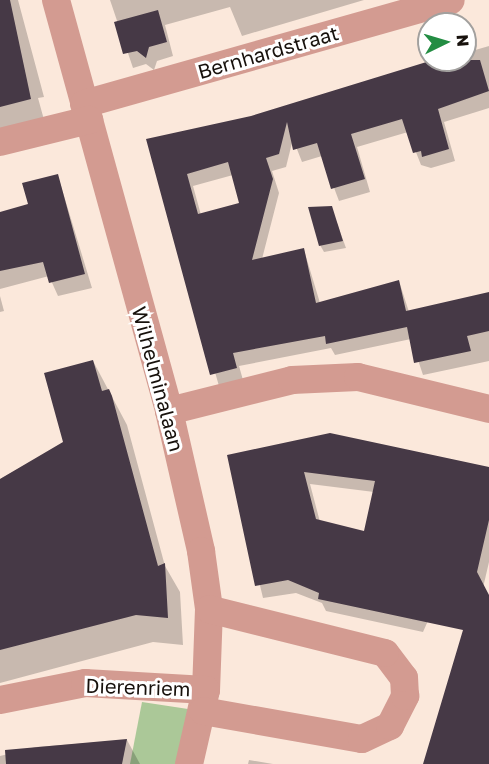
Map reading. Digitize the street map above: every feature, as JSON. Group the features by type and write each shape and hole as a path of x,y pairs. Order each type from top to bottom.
{"street":[{"name":"Wilhelminalaan","path":"56,0 169,411 201,551 209,609 205,700 189,764"},
{"name":"Bernhardstraat","path":"0,142 419,4 452,0"},
{"path":"169,411 292,380 358,377 489,409"},
{"name":"Dierenriem","path":"0,700 85,683 205,700 362,739 390,726 405,696 404,678 385,653 209,609"}],"green space":[{"path":"142,702 188,709 176,764 130,764"}],"building":[{"path":"0,0 10,0 31,99 0,107"},
{"path":"158,10 167,42 149,47 146,58 137,51 123,54 114,22"},
{"path":"477,60 480,60 489,91 438,109 449,149 422,157 421,151 413,153 402,119 351,134 365,179 331,189 317,143 293,150 287,122 279,154 266,158 273,179 252,260 304,248 316,303 399,280 406,311 489,292 489,331 467,336 471,351 414,363 407,327 326,344 325,336 233,353 237,368 210,375 146,139 251,116 417,65 417,72 477,72","holes":["228,162 239,203 198,214 187,174"]},
{"path":"58,174 85,274 49,283 43,262 0,271 0,212 28,204 22,183"},
{"path":"332,206 343,241 319,246 308,207"},
{"path":"93,360 102,391 109,389 112,396 158,566 165,563 168,618 136,615 0,650 0,479 63,442 44,373"},
{"path":"330,433 489,467 489,520 477,572 489,595 489,764 423,764 463,630 318,599 319,593 288,580 255,586 227,455","holes":["304,472 375,481 364,531 316,519"]},
{"path":"127,739 122,764 6,764 5,750"}]}
